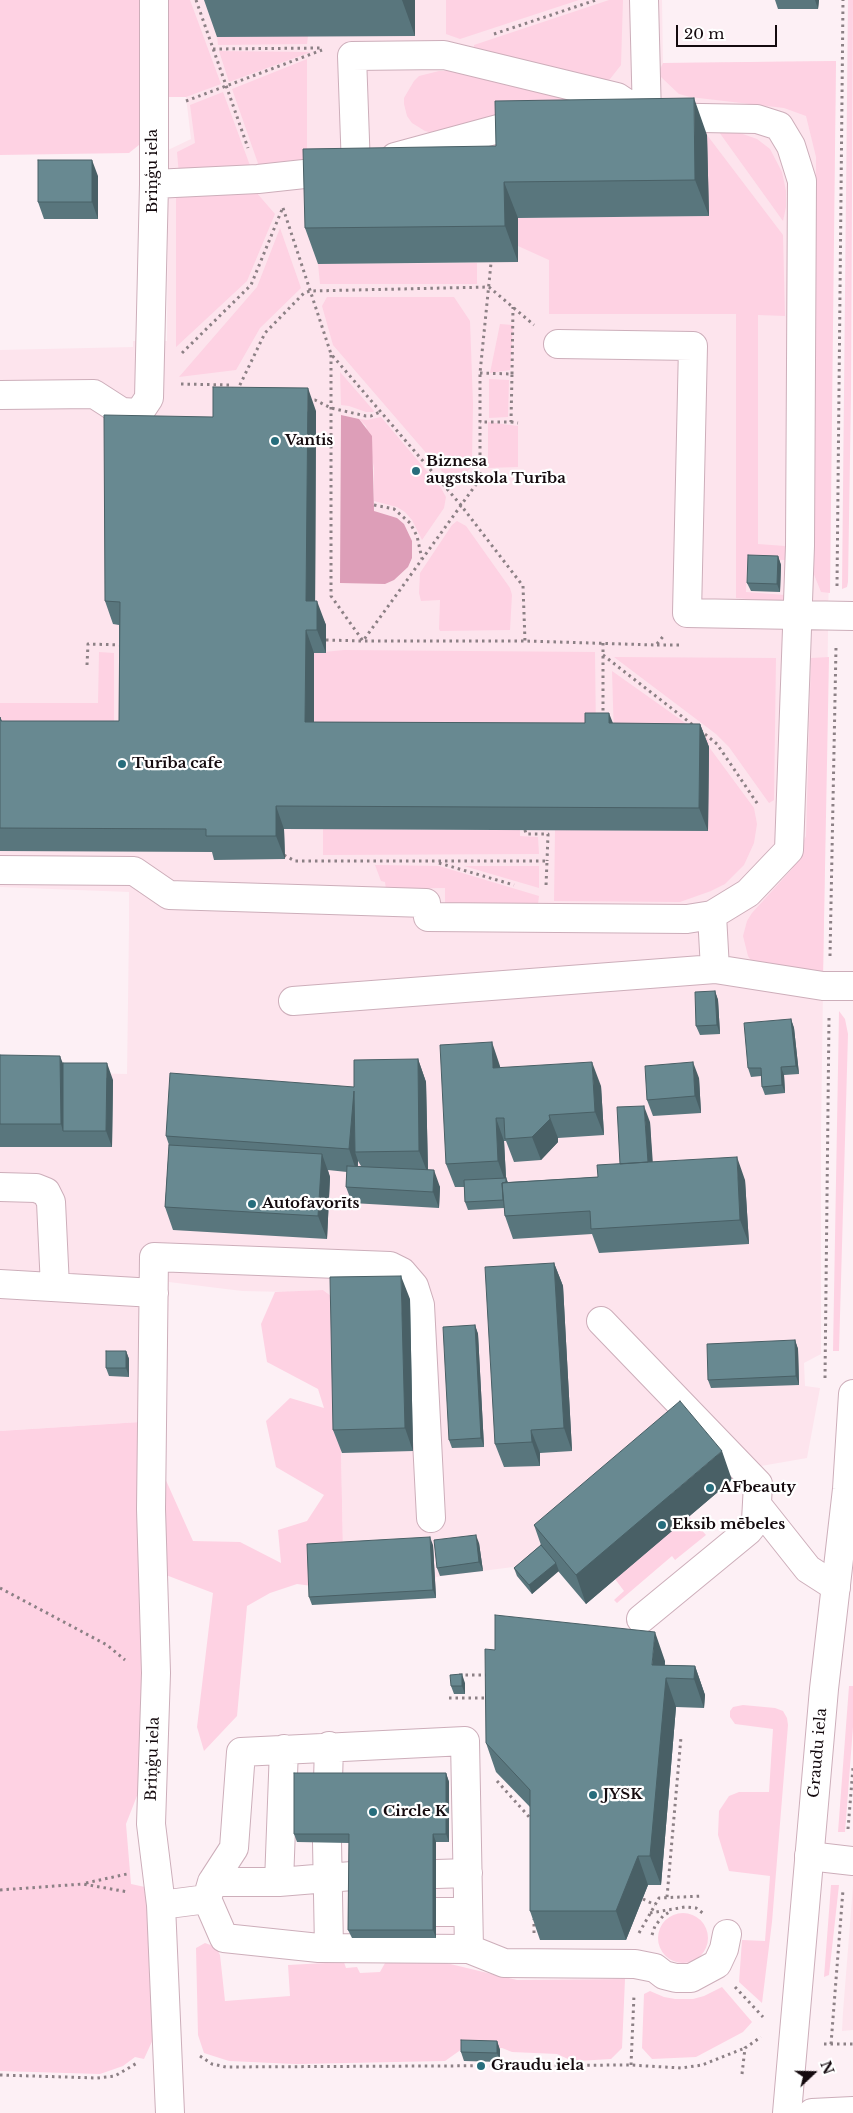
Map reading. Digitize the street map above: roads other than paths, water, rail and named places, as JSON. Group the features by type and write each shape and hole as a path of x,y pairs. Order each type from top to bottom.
{"main road":[{"name":"Briņģu iela","path":"0,395 94,394 122,412 139,412 149,398 151,383 150,341 154,184 154,0"},
{"path":"644,0 647,116"},
{"path":"356,168 352,56 444,55 617,97 647,116"},
{"path":"0,870 134,871 169,895 426,903 428,917 687,919 712,914 748,893 789,850 798,615 802,181 791,146 779,126 757,119 647,116 607,120"},
{"path":"154,184 258,179 356,168 498,129 557,124"},
{"path":"558,344 693,346 687,613 845,616"},
{"path":"712,914 716,970"},
{"path":"293,1001 716,970 841,986"},
{"path":"0,1186 36,1188 46,1192 51,1202 54,1287"},
{"name":"Briņģu iela","path":"170,2113 182,2051 160,1902 151,1824 156,1685 151,1509 154,1257 390,1266 402,1272 414,1286 420,1305 431,1518"},
{"path":"0,1284 154,1294"},
{"path":"602,1321 758,1484 756,1521 748,1531 641,1619"},
{"name":"Graudu iela","path":"787,2113 824,1690 847,1489 853,1394"},
{"path":"758,1506 808,1569 836,1587"},
{"path":"469,1949 465,1741 329,1746 241,1752 234,1848 210,1890 224,1938 330,1948 469,1949 504,1963 635,1964 655,1968 664,1975 676,1978 691,1978 717,1964 724,1949 717,1925"},
{"path":"328,1781 329,1746"},
{"path":"279,1882 284,1749"},
{"path":"327,1842 340,1876 340,1912 330,1948"},
{"path":"809,1856 849,1860"},
{"path":"436,1874 468,1873"},
{"path":"160,1902 210,1890 340,1876"},
{"path":"436,1912 468,1912"},
{"path":"812,2113 853,2111"}],"place":[{"name":"Vantis","path":"275,441"},
{"name":"Biznesa augstskola Turība","path":"416,471"},
{"name":"Turība cafe","path":"122,764"},
{"name":"Autofavorīts","path":"252,1204"},
{"name":"AFbeauty","path":"710,1488"},
{"name":"Eksib mēbeles","path":"662,1525"},
{"name":"JYSK","path":"593,1795"},
{"name":"Circle K","path":"373,1812"},
{"name":"Graudu iela","path":"481,2066"}]}
